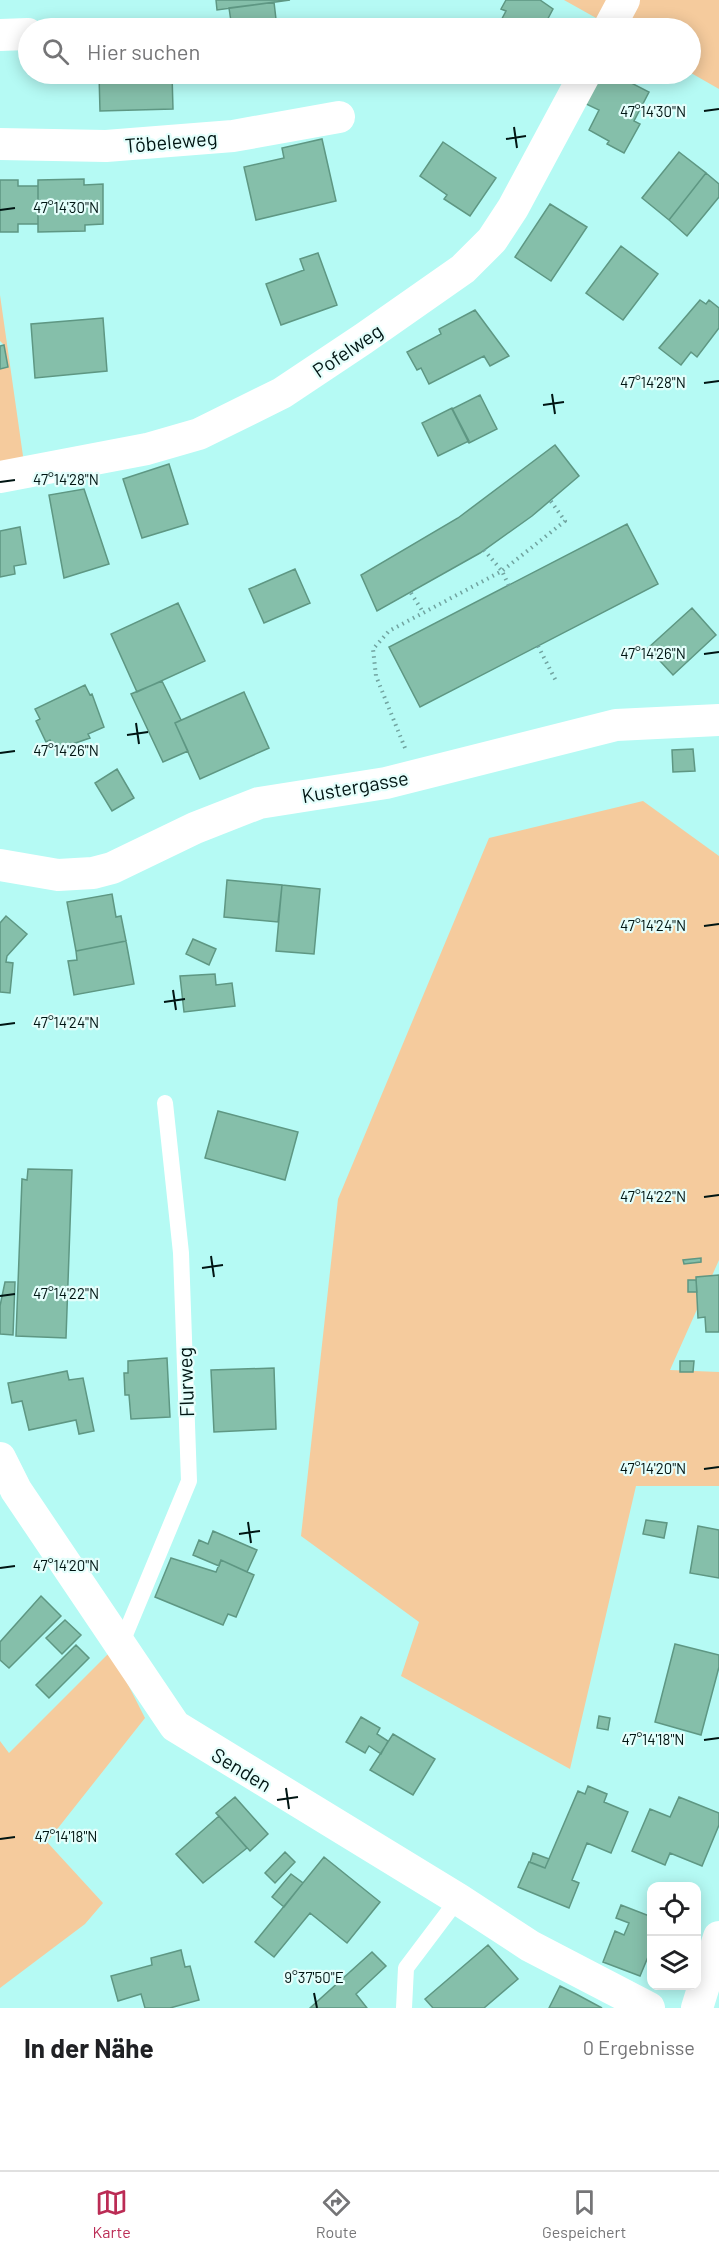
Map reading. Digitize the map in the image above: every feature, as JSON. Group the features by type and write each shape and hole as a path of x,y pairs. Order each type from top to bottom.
{"street":[{"path":"614,18 624,0"},
{"path":"0,35 18,34"},
{"name":"Pofelweg","path":"0,477 95,460 199,434 282,393 363,339 463,269 492,240 513,208 580,84"},
{"name":"Töbeleweg","path":"0,144 106,146 210,138 339,117"},
{"name":"Kustergasse","path":"0,865 58,875 93,873 111,868 195,828 259,802 386,783 616,726 713,713"},
{"name":"Senden","path":"0,1458 16,1490 120,1648 175,1726 458,1899 530,1946 649,2008"},
{"path":"697,2008 719,1936"}],"lane":[{"name":"Flurweg","path":"120,1648 189,1481 181,1253 165,1103"},
{"path":"404,2008 406,1968 458,1899"}],"path":[{"path":"407,755 376,676 373,649 389,631 502,570 565,521 550,500"},
{"path":"484,550 502,570 509,586"},
{"path":"411,592 423,612"},
{"path":"538,646 556,681"}],"shaded area":[{"path":"564,0 719,0 719,89 701,79 701,18 596,18"},
{"path":"0,295 24,463 0,467 0,369 8,367 4,345 0,341"},
{"path":"643,801 719,856 719,1260 670,1370 719,1372 719,1486 636,1486 570,1769 401,1676 419,1622 301,1536 338,1199 489,838"},
{"path":"111,1651 145,1718 47,1842 103,1903 85,1924 0,1988 0,1741 9,1753"}],"building":[{"path":"216,0 290,0 217,10"},
{"path":"506,0 540,0 553,9 548,18 502,18 506,11 501,9"},
{"path":"274,2 276,18 230,18 229,8"},
{"path":"99,84 172,84 173,109 100,111"},
{"path":"594,84 633,84 649,92 634,121 640,124 624,153 607,144 609,141 589,130 599,110 584,103"},
{"path":"322,139 336,201 256,220 244,167 284,158 282,148"},
{"path":"443,142 496,178 470,216 444,199 447,195 420,176"},
{"path":"679,152 706,173 669,220 642,198"},
{"path":"706,173 719,184 719,197 687,236 669,220"},
{"path":"84,179 84,185 103,184 103,224 85,225 85,231 38,232 38,180"},
{"path":"0,180 18,180 18,186 38,186 38,224 18,224 18,232 0,232"},
{"path":"550,204 587,227 551,281 515,257"},
{"path":"621,246 658,274 623,320 586,293"},
{"path":"318,253 337,305 281,325 266,284 304,270 300,259"},
{"path":"700,300 706,304 709,300 719,308 719,328 697,357 691,352 681,365 659,348"},
{"path":"475,310 509,356 490,366 484,356 429,384 421,368 417,370 407,352 441,334 439,329"},
{"path":"103,318 107,371 35,378 31,324"},
{"path":"4,345 8,367 0,369 0,346"},
{"path":"480,395 497,429 469,443 452,409"},
{"path":"452,408 469,441 438,456 422,423"},
{"path":"555,445 579,476 532,516 480,553 377,611 361,575 458,518"},
{"path":"169,464 188,524 142,538 123,479"},
{"path":"84,489 109,564 64,578 49,495"},
{"path":"627,524 658,584 420,707 389,647"},
{"path":"20,527 26,564 14,566 15,574 0,577 0,531"},
{"path":"295,569 310,603 264,623 249,589"},
{"path":"178,603 205,661 137,692 111,634"},
{"path":"692,608 716,635 673,675 648,648"},
{"path":"162,681 181,720 175,723 188,751 163,762 131,694"},
{"path":"85,685 90,695 92,694 104,727 88,734 90,738 55,750 50,740 46,742 36,721 40,719 35,709"},
{"path":"244,692 269,748 200,779 175,723"},
{"path":"693,749 695,771 673,772 672,750"},
{"path":"117,769 134,798 112,811 95,783"},
{"path":"227,880 282,885 278,922 224,917"},
{"path":"282,885 320,889 314,954 276,951"},
{"path":"112,894 116,917 121,916 126,941 76,951 67,902"},
{"path":"6,916 27,934 7,956 6,962 13,963 10,993 0,992 0,923"},
{"path":"193,939 216,949 209,965 186,954"},
{"path":"126,941 134,984 74,995 68,961 77,960 76,951"},
{"path":"215,974 216,985 232,983 235,1006 184,1012 180,976"},
{"path":"218,1111 298,1132 285,1180 205,1158"},
{"path":"28,1169 72,1170 66,1338 16,1336 22,1179 27,1180"},
{"path":"701,1258 701,1262 684,1264 683,1260"},
{"path":"719,1275 719,1332 706,1332 705,1317 698,1318 696,1277"},
{"path":"688,1280 696,1280 697,1292 688,1292"},
{"path":"5,1282 15,1282 13,1335 0,1334 0,1306"},
{"path":"167,1358 170,1417 131,1419 129,1395 125,1395 124,1373 128,1373 128,1361"},
{"path":"680,1361 694,1361 693,1372 680,1372"},
{"path":"274,1368 276,1429 214,1432 211,1370"},
{"path":"67,1371 69,1380 83,1378 94,1431 79,1434 76,1420 29,1430 22,1401 12,1403 8,1383"},
{"path":"646,1520 667,1523 664,1538 643,1534"},
{"path":"698,1526 719,1530 719,1578 690,1573"},
{"path":"213,1531 257,1550 247,1572 221,1560 219,1566 193,1555 199,1540 208,1544"},
{"path":"171,1558 216,1572 221,1560 254,1575 236,1617 228,1614 223,1625 155,1597"},
{"path":"41,1596 61,1616 9,1668 0,1660 0,1642"},
{"path":"65,1620 81,1635 62,1654 46,1638"},
{"path":"675,1644 719,1655 719,1667 701,1735 655,1722"},
{"path":"76,1645 89,1658 49,1698 36,1685"},
{"path":"599,1716 610,1718 608,1730 597,1728"},
{"path":"361,1717 380,1728 377,1734 388,1741 381,1754 369,1746 365,1753 346,1742"},
{"path":"393,1734 435,1759 413,1795 370,1770"},
{"path":"588,1786 607,1794 604,1802 628,1812 611,1853 587,1843 572,1880 579,1883 569,1908 518,1887 529,1862 545,1868 578,1791 585,1794"},
{"path":"235,1797 268,1834 250,1851 216,1813"},
{"path":"679,1797 719,1813 719,1825 702,1866 670,1853 665,1865 632,1851 650,1809 670,1817"},
{"path":"219,1816 247,1848 203,1883 176,1854"},
{"path":"285,1852 295,1862 275,1883 265,1873"},
{"path":"533,1853 549,1859 545,1868 530,1862"},
{"path":"324,1857 380,1902 347,1943 310,1913 274,1957 255,1942"},
{"path":"291,1874 303,1883 284,1907 272,1897"},
{"path":"621,1905 647,1915 647,1959 640,1976 603,1962 615,1931 624,1935 629,1923 616,1918"},
{"path":"488,1945 518,1979 484,2008 433,2008 425,1999"},
{"path":"181,1950 185,1967 190,1966 199,2000 170,2008 145,2008 141,1994 118,2001 111,1976 152,1965 151,1958"},
{"path":"372,1952 386,1966 356,1994 367,2008 310,2008"},
{"path":"560,1986 576,1994 602,2008 549,2008"}]}
